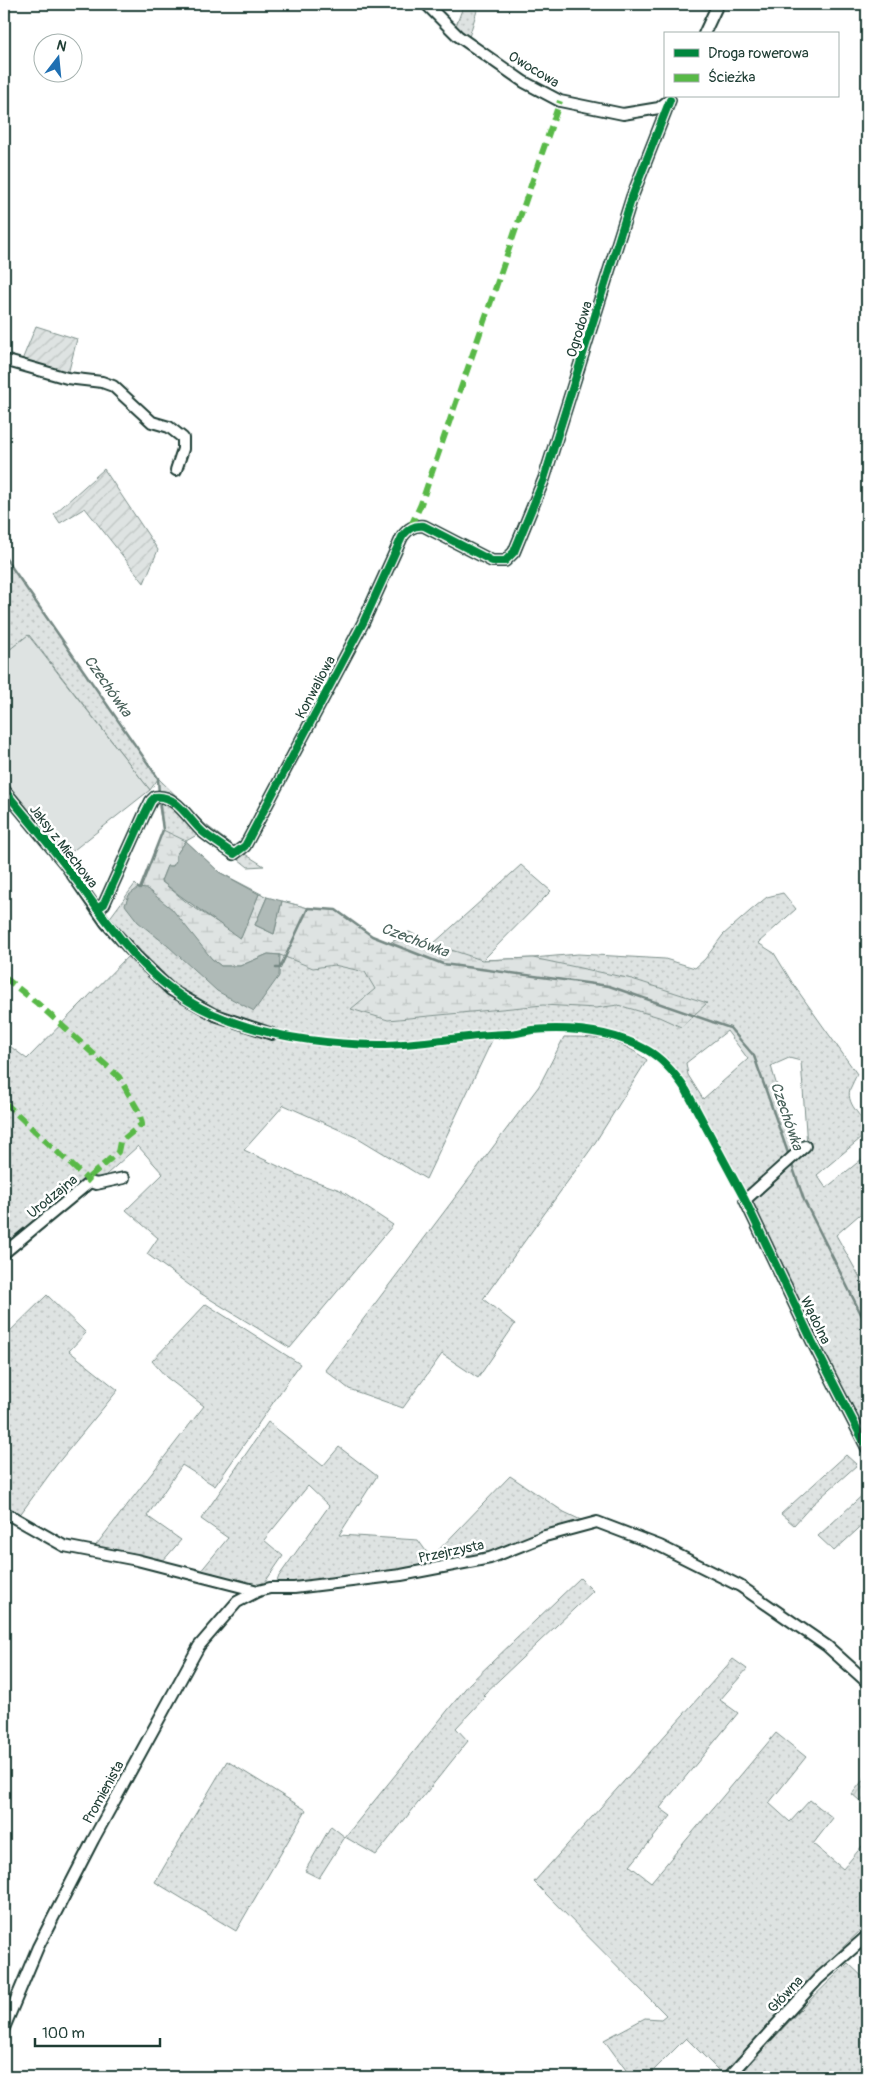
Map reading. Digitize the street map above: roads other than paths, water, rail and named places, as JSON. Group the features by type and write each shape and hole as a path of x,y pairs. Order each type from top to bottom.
{"street":[{"name":"Owocowa","path":"426,4 458,36 524,82 560,101 623,114 659,108 671,98"},
{"path":"705,32 718,4"},
{"name":"Ogrodowa","path":"410,528 424,526 492,561 505,561 514,552 544,480 632,197 671,98"},
{"path":"4,360 67,378 102,382 113,386 152,422 169,427 183,438 176,470"},
{"name":"Konwaliowa","path":"97,909 104,904 151,801 155,797 167,798 176,803 203,832 234,854 245,846 359,630 402,538 410,528"},
{"name":"Jaksy z Miechowa","path":"4,790 65,864 106,923 170,990 215,1015 272,1034"},
{"name":"Wądolna","path":"805,1146 745,1200 812,1341 867,1448"},
{"name":"Urodzajna","path":"4,1253 90,1182 96,1184 124,1178"},
{"name":"Przejrzysta","path":"4,1512 64,1546 137,1560 258,1591 401,1575 490,1558 545,1536 597,1522 653,1543 740,1586 827,1646 867,1682"},
{"name":"Promienista","path":"4,2028 38,1947 93,1840 199,1646 236,1602 258,1591"},
{"name":"Główna","path":"729,2077 818,1979 867,1936"}],"waterway":[{"name":"Czechówka","path":"4,556 158,778 159,794"},
{"name":"Czechówka","path":"138,888 140,889 163,830 159,799"},
{"name":"Czechówka","path":"276,968 280,968 308,908 336,910 372,936 443,964 609,986 730,1028 754,1056 789,1156"},
{"name":"Czechówka","path":"791,1162 804,1200 867,1326"}]}
